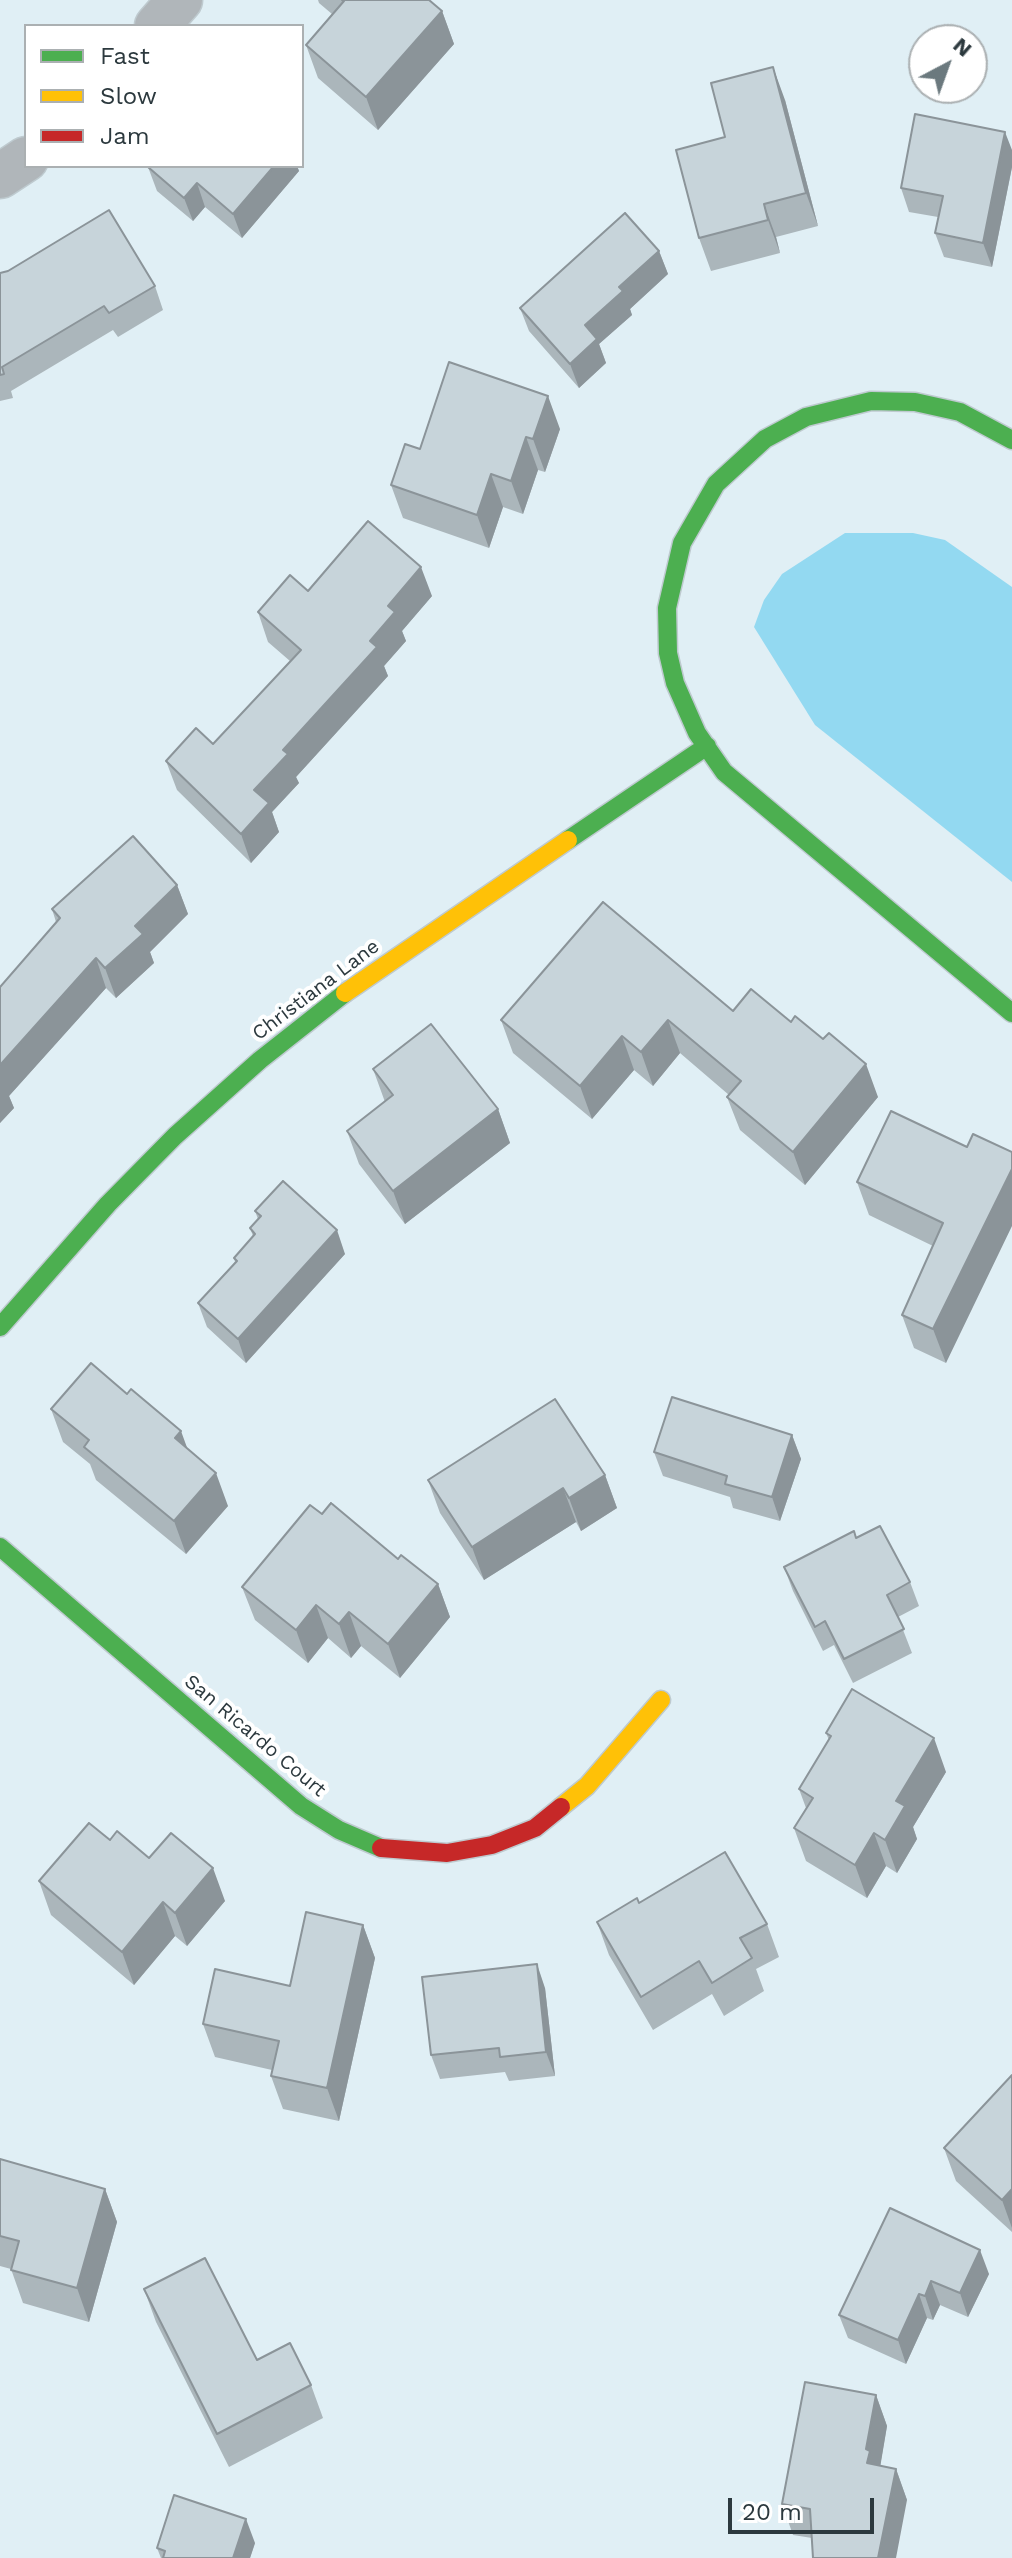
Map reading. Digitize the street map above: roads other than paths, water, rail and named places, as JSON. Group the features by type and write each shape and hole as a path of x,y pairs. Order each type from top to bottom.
{"street":[{"path":"159,24 180,0"},
{"path":"0,176 24,160"},
{"path":"1012,440 960,412 915,402 871,401 806,417 765,439 731,468 703,502 682,543 667,608 668,653 675,683 686,712 724,772 1012,1013"},
{"name":"Christiana Lane","path":"0,1327 108,1204 186,1126 260,1060 369,975 707,746"},
{"name":"San Ricardo Court","path":"0,1547 301,1806 339,1830 380,1848 447,1853 492,1845 535,1828 587,1786 661,1700"}],"water":[{"path":"845,533 913,533 945,540 1012,587 1012,882 815,725 754,627 764,600 782,574"}]}
